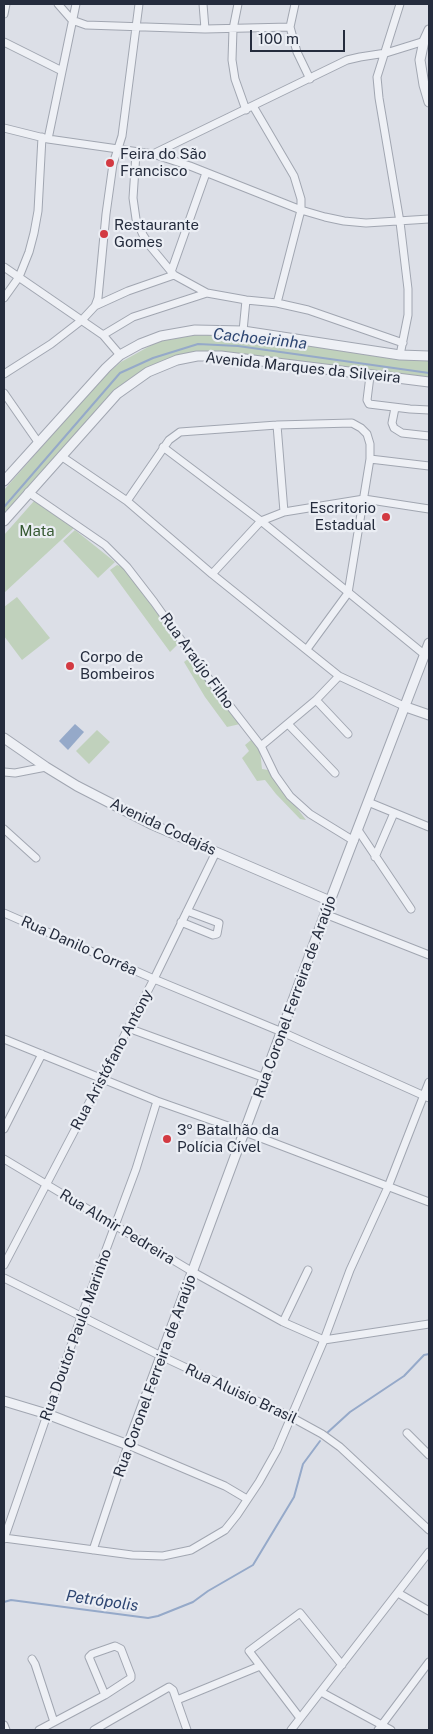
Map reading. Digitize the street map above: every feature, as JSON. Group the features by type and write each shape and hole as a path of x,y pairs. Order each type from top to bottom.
{"street":[{"path":"4,14 6,4"},
{"path":"58,4 72,20 86,25 205,29 290,27"},
{"path":"4,298 19,277 34,233 38,212 45,138 76,4"},
{"path":"95,306 100,291 104,231 113,164 122,136 140,4"},
{"path":"203,4 205,29"},
{"path":"238,4 233,29 233,70 246,110"},
{"path":"295,4 290,27 297,52 310,79"},
{"path":"400,4 386,53 380,66 378,86 400,222 409,300 400,355"},
{"path":"429,30 421,54 424,86 429,102"},
{"path":"153,154 354,58 386,53 426,40"},
{"path":"4,42 62,71"},
{"path":"253,106 296,180 300,194 301,210 277,303"},
{"path":"4,128 45,138 153,154 301,210 344,221 366,223 429,219"},
{"path":"136,152 133,198 136,220 143,235 172,273 207,293 277,303 308,310 403,343"},
{"path":"4,374 37,354 82,320 95,306 172,273 206,173"},
{"path":"4,267 103,335 120,356"},
{"path":"103,335 133,317 207,293"},
{"path":"243,332 246,300"},
{"name":"Avenida Marques da Silveira","path":"4,481 106,368 120,356 140,344 176,333 195,330 243,332 400,355 429,356"},
{"name":"Avenida Marques da Silveira","path":"4,521 117,394 148,372 177,360 197,356 221,356 429,382"},
{"path":"370,376 369,404 429,410"},
{"path":"4,392 38,442"},
{"path":"395,408 392,423 394,428 410,434 429,436"},
{"path":"127,501 163,447 173,436 183,432 277,425 352,423 361,428 367,434 370,444 370,459 348,593 307,649"},
{"path":"277,425 284,512"},
{"path":"163,447 261,521 424,655"},
{"path":"61,456 127,501 212,574 339,676 406,708 429,715"},
{"path":"370,459 429,466"},
{"name":"Rua Araújo Filho","path":"28,492 105,545 127,567 261,746 275,775 290,796 310,814 354,841"},
{"path":"212,574 261,521 284,512 364,499 429,509"},
{"name":"Rua Coronel Ferreira de Araújo","path":"93,1550 128,1445 325,914 406,708 429,642"},
{"path":"261,746 316,700 339,676"},
{"path":"316,700 348,734"},
{"path":"288,724 335,773"},
{"name":"Avenida Codajás","path":"4,738 46,768 153,825 330,901"},
{"path":"4,772 15,773 46,768"},
{"path":"368,802 429,827"},
{"path":"375,857 394,813"},
{"path":"4,829 36,858"},
{"path":"358,830 411,909"},
{"name":"Rua Aristófano Antony","path":"4,1265 154,979 216,852"},
{"path":"181,922 213,935 217,934 219,923 187,911"},
{"name":"Rua Danilo Corrêa","path":"4,913 154,979 282,1032 426,1097"},
{"path":"325,914 429,954"},
{"path":"128,1028 265,1078"},
{"path":"4,1038 157,1101 245,1132 429,1202"},
{"path":"4,1130 42,1054"},
{"path":"4,1539 141,1556 163,1556 186,1551 225,1530 259,1482 277,1450 324,1340 350,1270 426,1097 429,1082"},
{"name":"Rua Doutor Paulo Marinho","path":"4,1539 81,1317 136,1169 157,1101"},
{"name":"Rua Almir Pedreira","path":"4,1160 193,1272 284,1322 324,1340"},
{"path":"284,1322 308,1270"},
{"name":"Rua Aluisio Brasil","path":"4,1278 322,1434 340,1447 429,1530"},
{"path":"324,1340 429,1324"},
{"path":"4,1401 47,1414 128,1445 225,1486 247,1499"},
{"path":"407,1433 429,1455"},
{"path":"291,1730 429,1552"},
{"path":"398,1593 429,1610"},
{"path":"300,1718 249,1651 298,1613 302,1614 342,1665"},
{"path":"39,1730 105,1695 131,1678 132,1675 121,1649 118,1647 112,1646 89,1657 105,1695"},
{"path":"32,1658 54,1722"},
{"path":"380,1728 429,1662"},
{"path":"176,1700 260,1666"},
{"path":"94,1730 169,1687 173,1690 188,1730"},
{"path":"321,1692 380,1728 391,1730"},
{"path":"4,1725 6,1730"}],"green space":[{"path":"196,332 255,336 429,360 429,380 178,356 160,362 143,372 4,522 4,490 101,379 121,362 157,342 169,337"},
{"name":"Mata","path":"34,501 74,528 4,593 4,535"},
{"path":"75,530 115,562 98,578 63,541"},
{"path":"117,565 123,567 179,643 170,652 110,570"},
{"path":"17,597 50,638 22,660 4,636 4,607"},
{"path":"189,658 240,724 227,727 205,697 184,662"},
{"path":"97,730 110,742 89,764 76,751"},
{"path":"251,740 256,743 260,750 262,769 268,770 306,820 300,819 265,780 257,781 242,758 249,751 245,745"}],"water":[{"path":"75,724 84,732 68,750 59,741"}],"waterway":[{"name":"Cachoeirinha","path":"4,507 120,373 153,358 198,344 238,346 429,373"},
{"name":"Petrópolis","path":"327,1433 350,1412 404,1376 424,1355 429,1354"},
{"name":"Petrópolis","path":"4,1602 11,1600 148,1618 193,1602 253,1565 294,1497 303,1464 320,1441"}],"place":[{"name":"Feira do São Francisco","path":"110,163"},
{"name":"Restaurante Gomes","path":"104,234"},
{"name":"Escritorio Estadual","path":"386,517"},
{"name":"Corpo de Bombeiros","path":"70,666"},
{"name":"3º Batalhão da Polícia Cível","path":"167,1139"}]}
